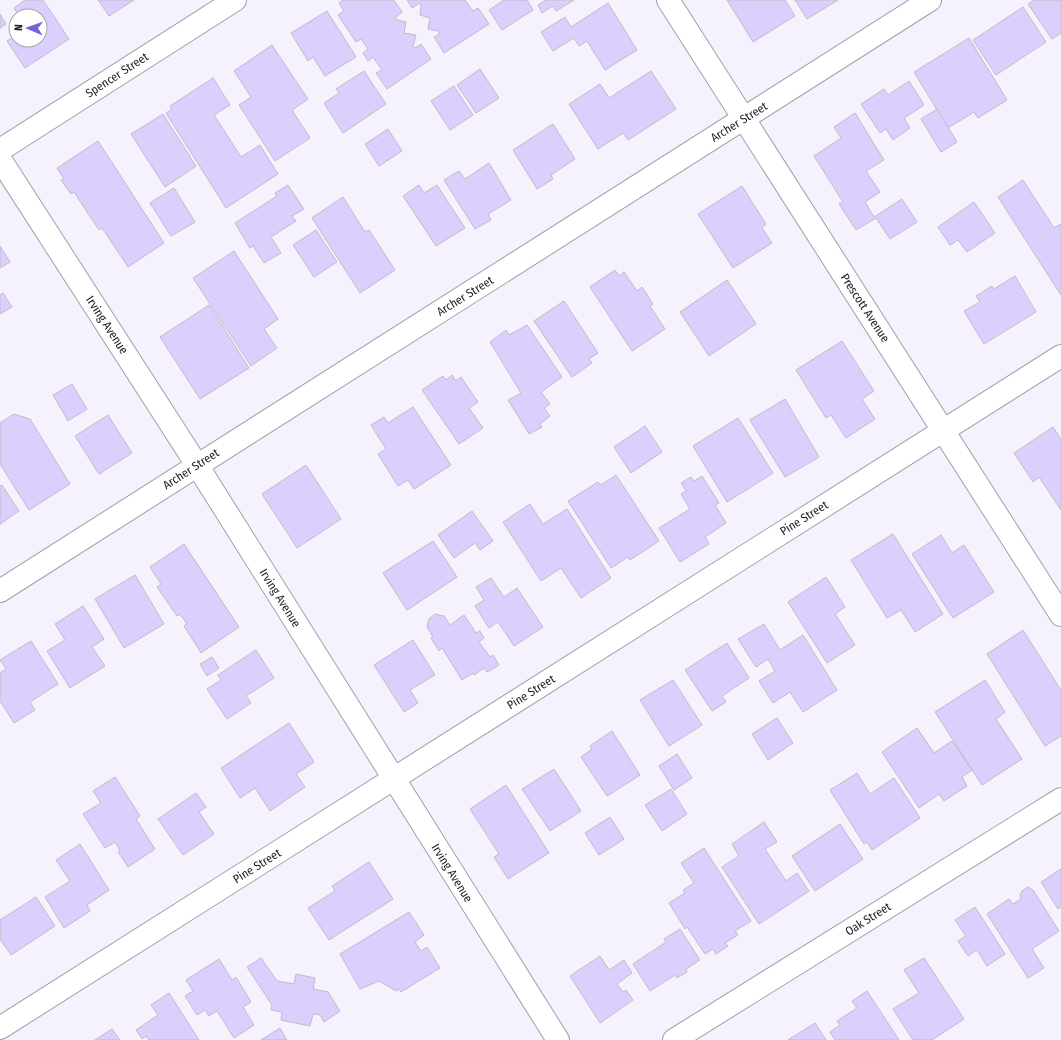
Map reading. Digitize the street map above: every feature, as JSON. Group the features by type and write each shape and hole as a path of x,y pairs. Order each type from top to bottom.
{"street":[{"name":"Spencer Street","path":"0,150 235,0"},
{"name":"Prescott Avenue","path":"668,0 1061,616"},
{"name":"Archer Street","path":"0,591 930,0"},
{"name":"Irving Avenue","path":"0,159 197,465 558,1040"},
{"name":"Pine Street","path":"0,1028 1061,356"},
{"name":"Oak Street","path":"674,1040 1061,799"}],"building":[{"path":"25,0 43,0 69,39 25,68 12,48 48,48 48,8 14,8"},
{"path":"98,0 134,0 109,16"},
{"path":"343,0 394,0 402,12 395,18 406,22 404,33 416,35 413,46 415,48 421,44 431,59 387,89 376,73 382,70 373,57 368,61 363,53 368,49 361,39 356,42 338,15 344,11 339,3"},
{"path":"407,0 465,0 473,11 478,8 489,24 444,53 434,37 440,34 438,31 428,29 430,18 420,15 420,3 412,8"},
{"path":"504,0 527,0 533,10 502,30 489,10"},
{"path":"546,0 574,0 556,11 553,6 542,13 538,5"},
{"path":"727,0 785,0 795,16 753,42"},
{"path":"795,0 838,0 807,19"},
{"path":"1034,0 1061,0 1061,33 1052,39 1028,4"},
{"path":"608,3 637,50 605,70 587,41 579,46 574,38 553,51 541,32 565,17 571,27"},
{"path":"1023,7 1046,42 996,75 973,40"},
{"path":"327,11 356,57 325,76 313,57 308,61 291,33"},
{"path":"0,14 6,24 0,28"},
{"path":"969,38 1007,100 978,118 974,112 948,128 914,72"},
{"path":"272,45 308,99 292,110 310,138 275,161 239,105 251,97 234,71"},
{"path":"480,69 499,98 476,113 457,85"},
{"path":"364,71 386,104 343,133 324,103 339,93 336,89"},
{"path":"651,71 676,109 628,140 623,133 598,149 569,104 600,84 609,98"},
{"path":"213,78 230,105 214,115 241,157 260,145 278,174 226,208 166,113 172,109 170,106"},
{"path":"909,81 924,105 904,118 910,128 893,140 886,129 880,133 861,104 884,89 888,95"},
{"path":"454,86 473,115 450,130 431,101"},
{"path":"937,109 957,142 941,152 921,119"},
{"path":"855,113 884,160 866,171 880,192 865,202 874,217 902,199 917,222 890,239 876,218 856,230 839,204 843,202 814,156 841,138 834,127"},
{"path":"163,114 196,166 165,187 131,134"},
{"path":"553,124 575,159 551,175 553,179 537,189 513,150"},
{"path":"388,129 402,151 379,166 365,144"},
{"path":"98,141 164,243 128,267 102,228 99,230 74,192 71,194 61,180 64,179 57,168"},
{"path":"489,163 511,200 488,214 491,220 475,229 444,180 459,171 465,179"},
{"path":"1023,180 1054,228 1061,224 1061,295 998,197"},
{"path":"288,185 304,209 292,216 296,221 271,237 281,253 264,263 253,246 250,248 235,223 277,196 275,193"},
{"path":"419,185 424,193 437,185 465,228 436,246 403,196"},
{"path":"742,186 766,224 762,228 772,243 733,268 698,214"},
{"path":"174,188 195,222 171,236 150,203"},
{"path":"343,197 365,232 369,230 395,270 360,293 312,218"},
{"path":"974,202 995,233 967,252 958,240 950,245 938,227"},
{"path":"316,230 337,262 314,277 293,245"},
{"path":"0,246 10,262 0,268"},
{"path":"234,251 278,319 264,329 277,348 251,366 193,278"},
{"path":"615,270 619,276 624,272 637,291 642,287 653,304 650,306 665,329 632,351 590,287"},
{"path":"1015,276 1036,312 984,344 964,311 980,302 976,296 992,286 994,289"},
{"path":"727,280 756,324 709,356 680,312"},
{"path":"3,293 12,307 0,314 0,295"},
{"path":"564,301 598,353 589,359 592,363 572,377 534,321"},
{"path":"209,305 249,368 200,399 160,337"},
{"path":"527,325 562,377 541,392 550,404 544,408 550,416 540,424 542,427 529,434 508,400 521,393 490,342 506,330 509,335"},
{"path":"842,341 874,391 862,399 875,419 846,438 831,415 826,418 796,370"},
{"path":"452,375 456,381 461,377 478,402 469,408 483,428 459,444 422,390 443,376 446,380"},
{"path":"72,384 87,409 68,421 53,395"},
{"path":"785,399 819,457 785,477 750,420"},
{"path":"413,407 451,465 414,489 408,480 398,486 378,454 386,449 371,425 384,417 388,423"},
{"path":"14,414 30,419 70,484 29,510 0,464 0,423"},
{"path":"108,415 132,453 99,474 75,436"},
{"path":"738,418 773,473 727,502 693,446"},
{"path":"645,426 662,452 631,473 614,447"},
{"path":"1053,427 1061,439 1061,510 1039,477 1033,482 1014,453"},
{"path":"306,465 341,519 297,548 262,494"},
{"path":"616,475 659,541 630,560 628,557 611,568 568,501 598,482 601,485"},
{"path":"702,476 719,503 715,505 726,523 705,537 709,544 680,562 659,528 690,509 681,494 686,491 681,483 691,477 694,481"},
{"path":"2,485 19,511 0,524 0,486"},
{"path":"530,504 543,524 567,509 611,578 581,598 561,568 541,581 503,522"},
{"path":"472,511 493,541 480,550 475,543 454,558 438,535"},
{"path":"893,534 943,614 915,632 901,610 887,618 851,560"},
{"path":"941,535 952,553 964,545 994,592 953,618 912,554"},
{"path":"433,541 457,577 407,610 383,573"},
{"path":"184,544 239,627 201,653 184,626 187,624 180,614 177,616 157,587 161,584 150,567"},
{"path":"135,575 164,624 124,648 95,599"},
{"path":"826,577 845,607 835,614 855,645 827,663 788,602"},
{"path":"491,578 504,597 517,588 543,627 514,646 498,622 489,628 475,606 484,600 476,587"},
{"path":"83,606 104,639 92,647 105,666 70,688 47,651 65,640 55,624"},
{"path":"435,614 444,616 450,625 464,615 476,633 480,631 484,638 479,642 490,657 493,655 499,665 487,672 484,668 474,675 473,673 462,680 442,648 439,651 431,638 433,637 427,627 429,619"},
{"path":"764,624 780,650 803,635 837,690 803,712 790,692 773,703 759,681 775,671 768,659 756,667 738,639"},
{"path":"1023,630 1061,690 1061,736 1045,746 987,654"},
{"path":"413,640 435,675 410,690 418,703 404,712 374,665"},
{"path":"31,641 58,684 30,702 35,710 14,723 0,701 0,673 6,669 0,660"},
{"path":"727,643 749,678 722,696 726,702 712,711 685,670"},
{"path":"256,650 274,678 246,696 251,703 227,719 207,689 221,680 218,675"},
{"path":"212,657 219,668 207,676 200,664"},
{"path":"673,680 702,725 669,746 640,700"},
{"path":"985,680 1005,712 996,719 1022,759 982,785 935,712"},
{"path":"777,718 793,743 768,760 752,734"},
{"path":"289,723 314,762 296,774 305,787 270,811 255,788 240,798 221,768"},
{"path":"917,728 934,753 952,741 972,770 962,777 967,786 944,801 939,794 919,808 882,752"},
{"path":"612,731 640,775 607,796 581,757 592,749 590,746"},
{"path":"677,754 692,778 674,790 659,766"},
{"path":"554,769 581,811 550,831 522,789"},
{"path":"857,773 870,794 894,778 920,818 872,850 867,842 864,844 830,790"},
{"path":"115,777 140,816 136,819 155,849 128,867 118,852 120,850 115,842 105,848 83,814 101,803 93,791"},
{"path":"506,785 549,853 508,879 494,857 499,854 470,809"},
{"path":"671,789 687,814 662,831 645,805"},
{"path":"196,793 206,807 199,812 214,834 183,855 158,819"},
{"path":"610,817 624,839 599,855 585,833"},
{"path":"764,822 777,842 765,849 786,881 797,873 809,891 759,924 722,867 739,856 732,844"},
{"path":"840,824 863,859 815,891 792,856"},
{"path":"80,844 109,890 87,905 90,911 64,928 45,897 70,881 56,860"},
{"path":"704,848 751,921 735,931 738,935 725,943 728,946 716,954 713,949 705,954 687,927 685,929 669,903 685,893 683,890 694,883 681,863"},
{"path":"369,862 393,899 329,940 308,908 335,891 332,886"},
{"path":"1061,869 1061,907 1058,909 1041,882"},
{"path":"1028,887 1033,890 1059,931 1032,949 1044,968 1028,978 987,914 1009,899 1013,904 1021,899 1020,896 1022,891"},
{"path":"36,897 55,926 11,955 0,939 0,920"},
{"path":"975,907 1005,954 987,966 977,950 968,956 958,941 966,936 955,920"},
{"path":"409,912 424,935 415,942 421,951 427,947 440,968 401,992 399,989 396,991 379,981 360,989 340,954"},
{"path":"680,929 700,960 686,969 687,972 677,978 675,975 650,991 633,964 666,942 664,939"},
{"path":"600,956 609,970 624,960 632,973 617,984 623,992 626,990 633,1000 600,1023 570,976"},
{"path":"261,958 277,981 294,984 296,974 315,978 313,989 328,992 340,1011 324,1022 320,1015 313,1014 310,1026 281,1020 282,1012 271,1010 272,1005 247,967"},
{"path":"924,958 964,1019 932,1040 913,1040 893,1009 919,993 904,970"},
{"path":"219,959 232,980 236,977 251,1002 243,1007 254,1025 234,1038 217,1011 209,1016 205,1010 197,1015 185,996 193,991 186,980"},
{"path":"867,991 899,1040 835,1040 830,1032 840,1025 837,1021 857,1008 852,1001"},
{"path":"169,993 199,1040 149,1040 146,1036 142,1039 136,1030 158,1015 151,1005"},
{"path":"815,1023 826,1040 788,1040"},
{"path":"280,1028 287,1040 261,1040"},
{"path":"112,1029 120,1040 95,1040"}]}
